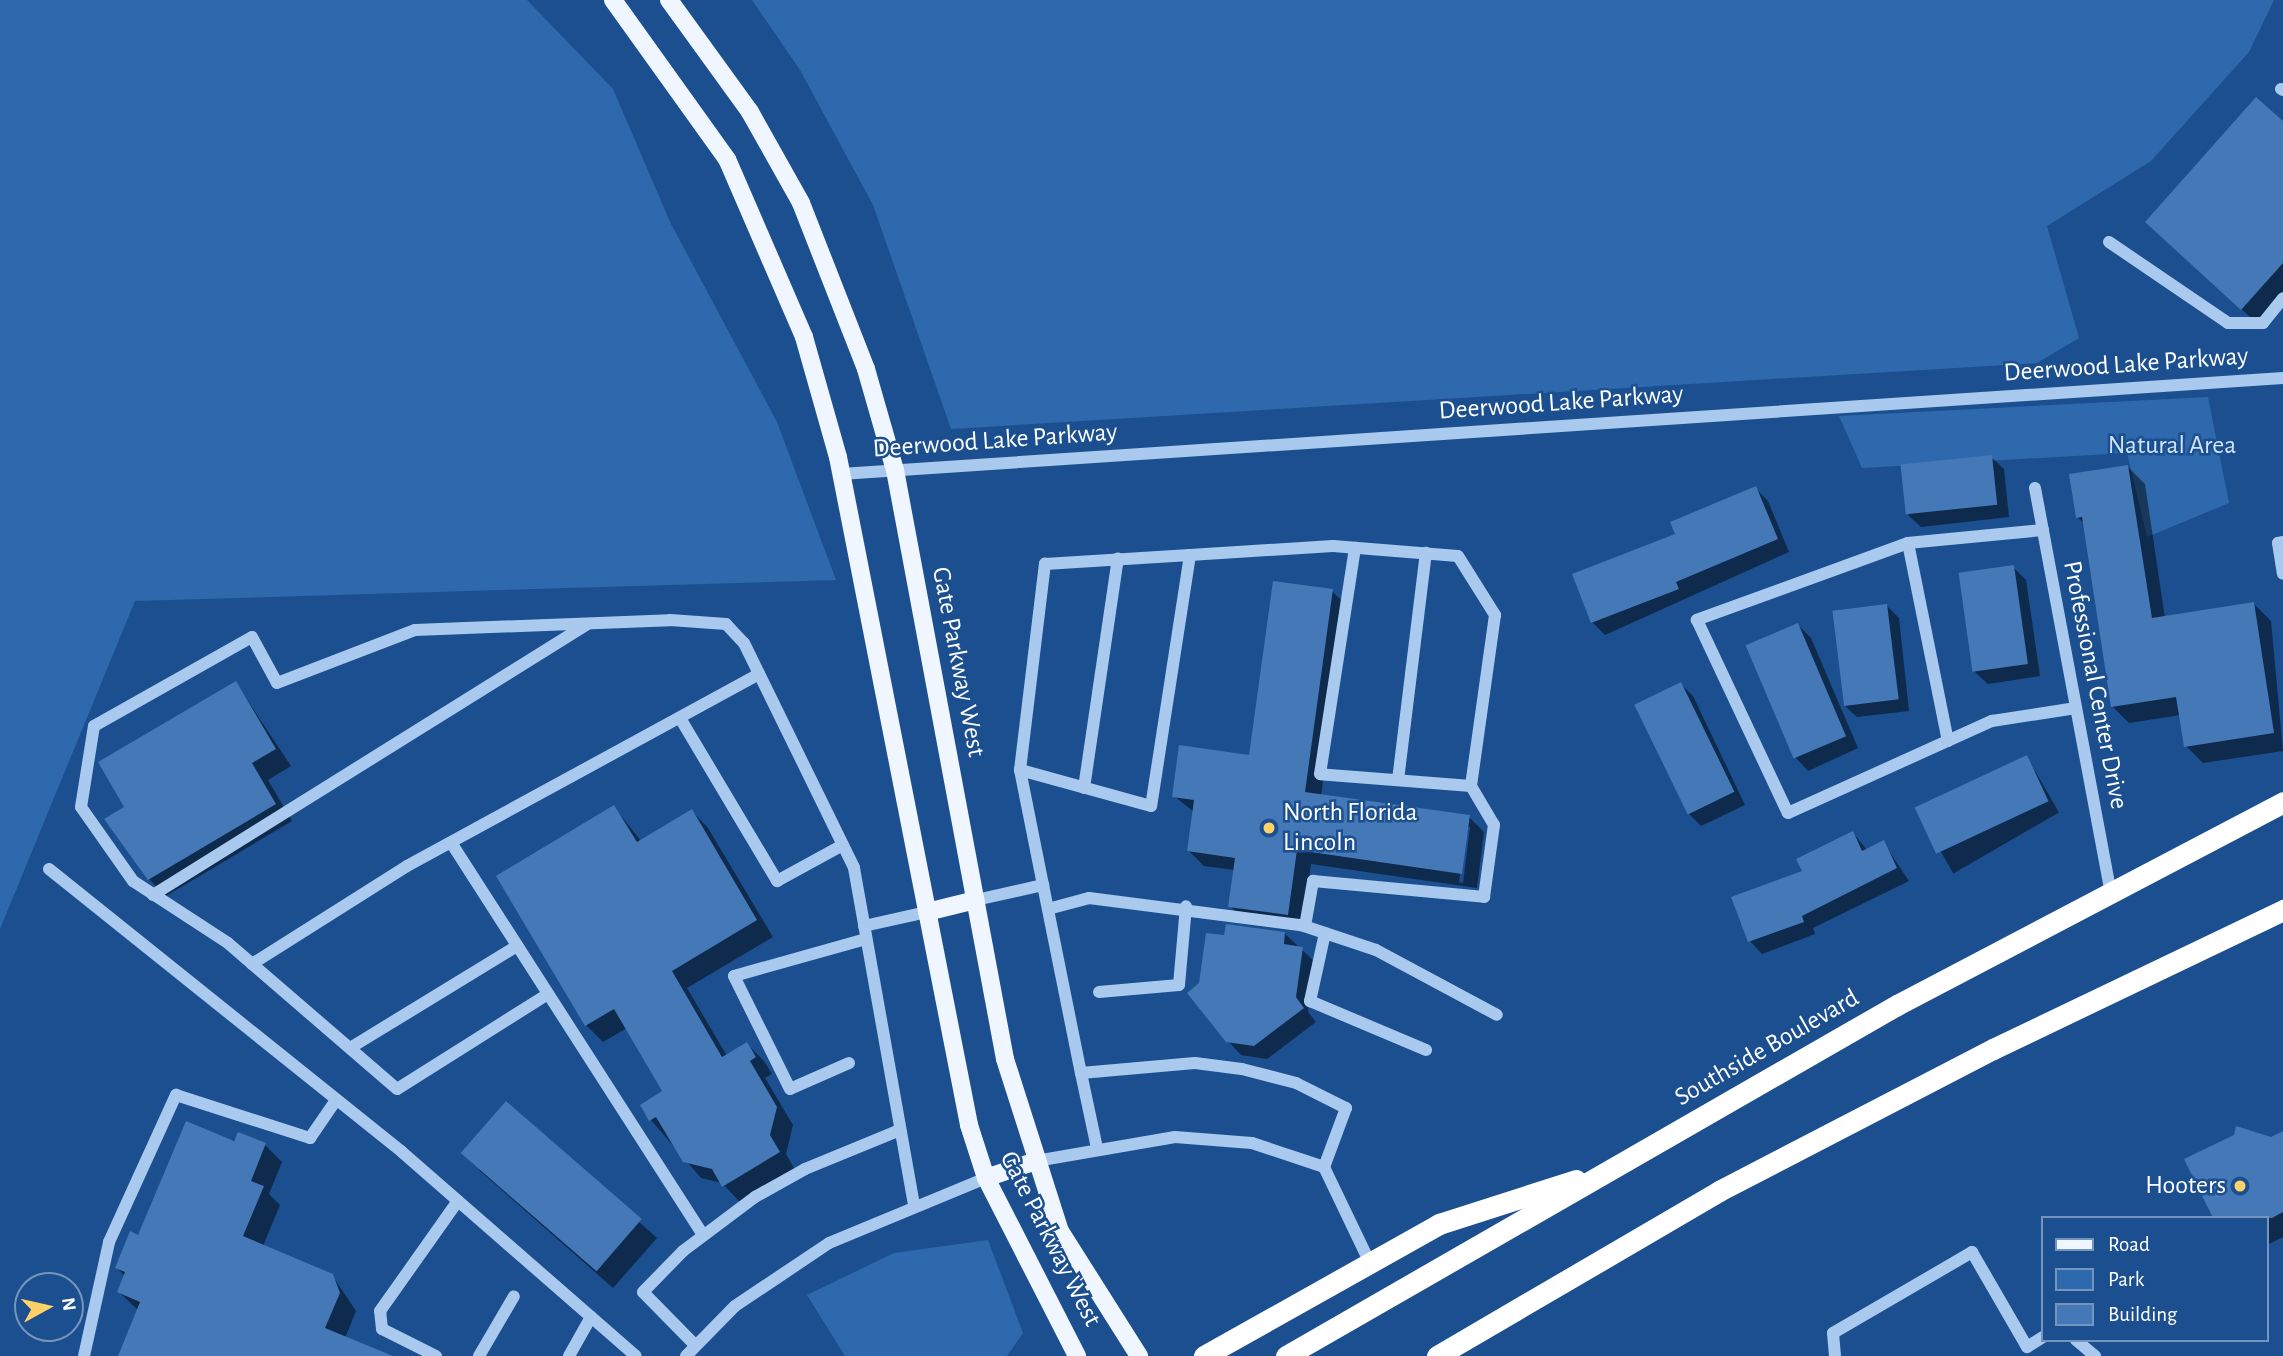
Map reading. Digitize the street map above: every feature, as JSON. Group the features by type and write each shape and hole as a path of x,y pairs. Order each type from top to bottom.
{"highway":[{"name":"Southside Boulevard","path":"1286,1356 2110,890 2283,802"},
{"path":"1437,1356 1718,1191 1993,1049 2283,910"},
{"path":"1204,1356 1439,1224 1618,1166"}],"main road":[{"name":"Gate Parkway West","path":"613,0 727,159 804,337 841,474 927,912 986,1178 1077,1356"},
{"name":"Gate Parkway West","path":"668,0 750,112 801,203 866,369 895,470 1005,1059 1060,1231 1139,1356"},
{"path":"927,912 976,900"},
{"path":"986,1178 1036,1161"}],"street":[{"path":"2109,242 2228,323 2263,323 2283,298"},
{"name":"Deerwood Lake Parkway","path":"841,474 2283,377"},
{"name":"Professional Center Drive","path":"2035,488 2110,890"},
{"path":"2043,530 1908,542 1697,620 1788,813 1992,721 2076,708"},
{"path":"1908,542 1948,741"},
{"path":"2283,542 2278,543 2283,573"},
{"path":"1356,548 1320,774 1471,786"},
{"path":"1097,1148 1020,770 1045,564 1356,548 1458,556 1495,615 1471,786 1494,825 1484,897 1313,881 1305,926"},
{"path":"1398,780 1426,553"},
{"path":"1020,770 1151,806 1191,555"},
{"path":"1084,788 1118,559"},
{"path":"548,994 397,1088 252,964 133,881 81,807 94,726 252,637 277,682 415,630 718,621 737,632 854,868 914,1206"},
{"path":"153,895 589,623"},
{"path":"252,964 350,899 759,674"},
{"path":"680,718 777,881 843,845"},
{"path":"452,844 703,1235"},
{"path":"49,869 458,1201 636,1356"},
{"path":"976,900 1043,885"},
{"path":"1048,909 1089,898 1186,906 1305,926 1376,950 1497,1015"},
{"path":"1099,992 1180,985 1186,906"},
{"path":"864,926 927,912"},
{"path":"1325,933 1310,1001 1426,1050"},
{"path":"849,1063 790,1089 734,976 866,939"},
{"path":"350,1048 517,946"},
{"path":"1081,1073 1195,1063 1296,1083 1346,1108 1324,1167"},
{"path":"83,1356 109,1242 176,1096 310,1138 336,1100"},
{"path":"695,1345 643,1292 703,1235 804,1168 900,1130"},
{"path":"1036,1161 1097,1148 1210,1138 1252,1143 1324,1167 1370,1263"},
{"path":"686,1356 775,1275 829,1243 986,1178"},
{"path":"436,1356 382,1329 380,1311 458,1201"},
{"path":"1835,1356 1833,1334 1972,1252 2030,1351 2042,1337"},
{"path":"479,1356 514,1296"},
{"path":"569,1356 591,1317"},
{"path":"2078,1342 2095,1356"}],"green space":[{"path":"0,0 527,0 613,89 671,224 777,422 836,580 135,601 0,929"},
{"path":"752,0 2274,0 2249,52 2151,161 2047,226 2079,338 2037,363 951,429 873,205 800,70"},
{"name":"Natural Area","path":"2208,397 2229,503 2147,537 2127,453 1862,468 1839,416"},
{"path":"988,1240 1023,1333 1007,1356 845,1356 807,1295 894,1253"}],"building":[{"path":"2256,97 2283,121 2283,263 2241,310 2145,222"},
{"path":"1992,455 1997,505 1906,514 1901,465"},
{"path":"2128,465 2152,618 2254,602 2274,733 2184,747 2176,697 2111,707 2082,517 2076,518 2069,474"},
{"path":"1756,486 1778,539 1676,582 1679,589 1591,623 1572,574 1675,534 1670,522"},
{"path":"2014,565 2028,664 1972,672 1959,573"},
{"path":"1273,581 1333,589 1305,792 1470,815 1462,874 1297,850 1288,915 1228,907 1235,858 1187,851 1194,800 1172,797 1179,745 1249,755"},
{"path":"1887,604 1899,699 1844,706 1832,611"},
{"path":"1798,623 1846,736 1794,758 1746,645"},
{"path":"236,681 276,749 252,763 276,804 148,880 104,819 124,807 98,762"},
{"path":"1681,682 1734,792 1688,814 1634,705"},
{"path":"2027,755 2049,801 1936,854 1915,807"},
{"path":"614,805 637,842 692,809 757,920 672,971 722,1057 747,1042 756,1057 750,1061 777,1107 770,1135 780,1152 722,1187 712,1169 683,1162 656,1117 649,1121 640,1105 662,1091 614,1009 585,1026 496,876"},
{"path":"1853,831 1862,851 1884,840 1897,868 1802,916 1804,922 1748,942 1731,897 1802,871 1796,859"},
{"path":"1226,924 1285,932 1284,944 1303,947 1296,997 1304,1008 1254,1046 1226,1042 1187,993 1199,983 1206,933 1224,935"},
{"path":"506,1101 642,1219 597,1271 461,1153"},
{"path":"186,1121 234,1141 238,1132 266,1143 251,1181 264,1186 243,1236 333,1274 340,1293 325,1328 393,1356 118,1356 140,1302 117,1292 125,1272 115,1268 130,1231 138,1235"},
{"name":"Hooters","path":"2236,1126 2271,1137 2283,1131 2283,1212 2272,1218 2212,1216 2184,1159 2234,1135"}],"place":[{"name":"North Florida Lincoln","path":"1269,828"},
{"name":"Hooters","path":"2240,1186"}]}
